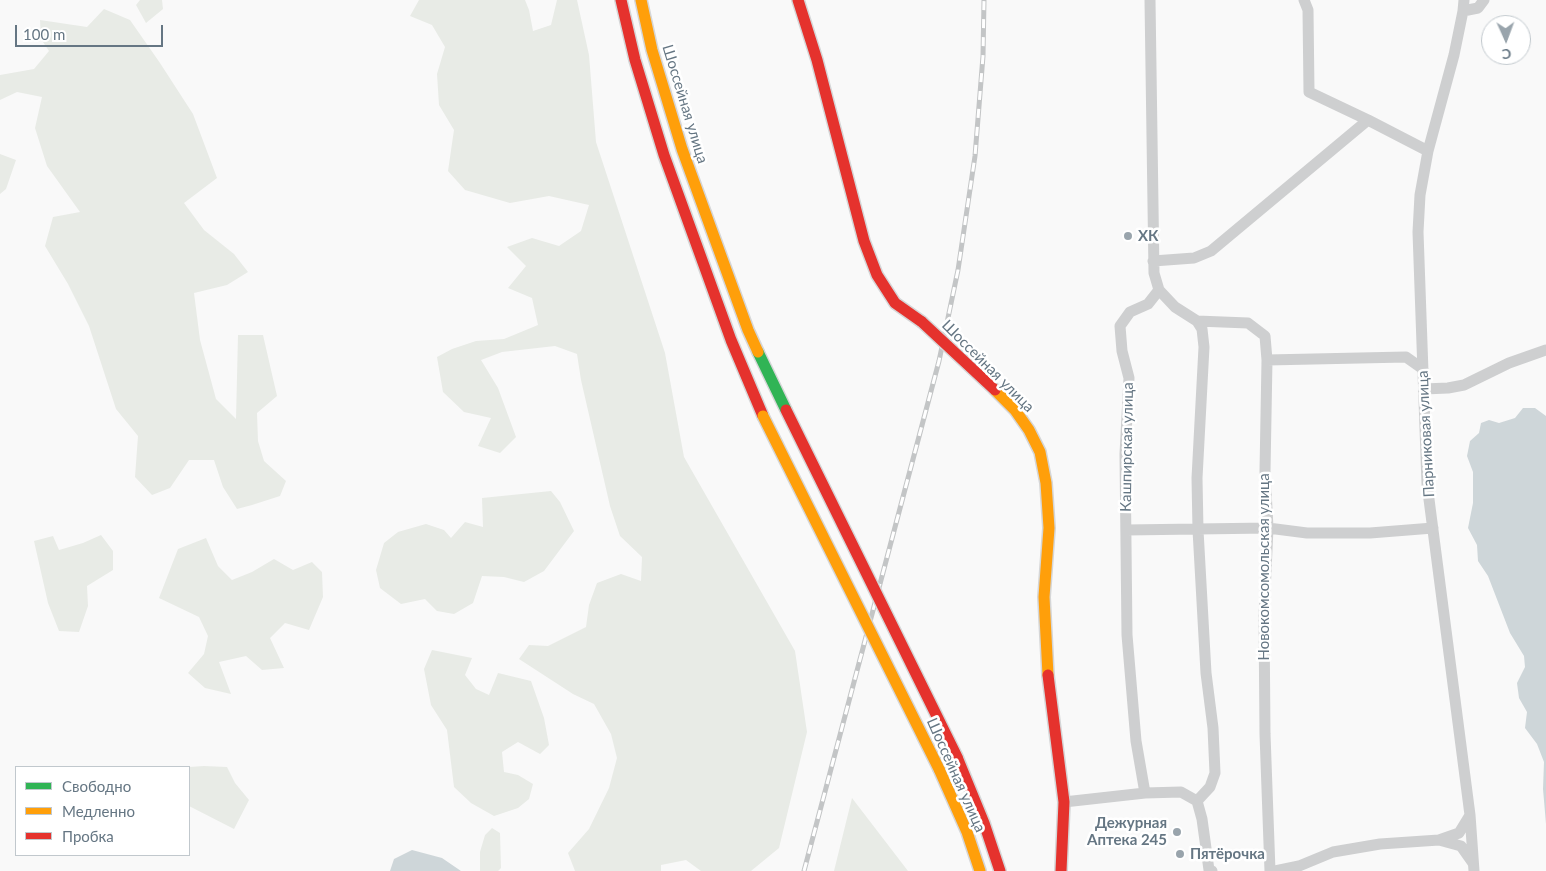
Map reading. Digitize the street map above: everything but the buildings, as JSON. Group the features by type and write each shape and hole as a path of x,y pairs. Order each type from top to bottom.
{"main road":[{"name":"Шоссейная улица","path":"621,0 635,60 664,155 731,340 763,416 939,769 967,832 980,871"},
{"name":"Шоссейная улица","path":"640,0 652,50 682,148 748,330 957,757 984,823 1000,871"},
{"name":"Шоссейная улица","path":"798,0 820,69 864,241 877,275 895,303 922,322 1015,410 1029,430 1040,452 1046,483 1049,528 1044,597 1047,665 1064,802 1061,871"}],"street":[{"path":"1150,0 1154,273 1159,290 1175,306 1197,321 1202,329 1204,347 1197,478 1198,530 1206,673 1213,728 1215,773 1210,787 1197,801"},
{"path":"1304,0 1308,10 1309,92 1428,151"},
{"path":"1463,5 1478,8 1484,0"},
{"name":"Парниковая улица","path":"1463,5 1454,55 1428,151 1420,195 1418,232 1427,484 1470,815 1474,868"},
{"path":"1153,261 1194,258 1211,251 1368,120"},
{"name":"Кашпирская улица","path":"1145,793 1136,741 1127,635 1125,454 1129,378 1122,350 1120,326 1130,312 1148,304 1159,290"},
{"name":"Новокомсомольская улица","path":"1197,321 1248,323 1265,336 1267,360 1264,471 1268,528 1264,615 1265,734 1270,871"},
{"path":"1424,389 1464,385 1509,363 1546,350"},
{"path":"1267,360 1406,357 1422,369"},
{"path":"1126,530 1268,528 1307,533 1433,528"},
{"path":"1064,802 1145,793 1181,792 1197,801 1202,819 1209,870 1212,871"},
{"path":"1275,871 1299,866 1333,852 1380,844 1438,840 1459,832 1470,815"},
{"path":"1438,840 1461,846 1474,868"}],"shaded area":[{"path":"140,0 162,0 163,9 146,23 136,5"},
{"path":"419,0 525,0 533,31 551,25 557,0 577,0 589,55 596,142 665,353 684,457 795,651 807,732 779,848 751,871 701,871 686,860 661,865 661,871 575,871 568,853 589,829 609,788 617,758 611,734 594,704 573,694 519,659 529,645 548,646 586,627 589,605 597,583 621,574 641,581 642,557 620,536 610,506 581,380 577,354 555,346 502,352 481,360 498,388 516,437 500,453 478,446 491,418 464,412 443,392 437,357 452,349 476,341 504,339 538,325 532,298 508,288 526,266 507,247 532,238 559,246 581,231 589,205 549,196 510,203 465,190 448,171 454,130 439,105 437,74 445,47 432,25 410,16"},
{"path":"104,9 130,20 160,63 193,114 217,178 184,203 204,230 234,254 248,272 227,285 194,293 200,340 216,399 236,419 238,335 263,335 277,396 257,413 258,441 264,461 286,481 280,496 237,509 223,487 214,460 189,460 170,488 152,495 135,477 138,436 116,409 89,326 68,284 45,246 53,217 80,212 47,166 35,128 42,97 17,92 0,100 0,75 34,69 49,51 41,39 40,20 87,27"},
{"path":"0,154 16,160 6,189 0,194"},
{"path":"1523,408 1535,408 1546,416 1546,824 1543,789 1544,762 1537,744 1525,728 1527,712 1519,698 1517,683 1525,667 1524,656 1510,633 1488,576 1478,561 1477,545 1468,528 1473,503 1473,472 1467,456 1470,441 1479,433 1481,423 1489,420 1499,423 1515,418"},
{"path":"551,491 560,502 574,531 544,571 524,582 504,577 482,576 473,603 454,614 437,611 425,599 401,604 380,588 376,570 384,543 398,532 426,524 444,530 451,538 465,522 483,527 482,498"},
{"path":"101,535 113,551 113,570 87,586 88,606 79,632 59,631 48,603 34,541 53,536 59,550"},
{"path":"206,538 218,566 232,580 252,572 274,559 293,570 312,562 322,572 323,597 309,630 285,623 270,638 284,668 262,670 246,656 219,662 231,694 205,688 188,673 204,654 208,636 199,617 159,598 178,549"},
{"path":"432,650 472,658 465,675 476,689 489,695 498,673 531,681 544,718 549,745 540,754 518,742 502,752 504,772 518,775 533,784 529,799 518,808 494,816 471,803 454,787 447,730 431,705 424,669"},
{"path":"190,767 227,767 235,783 249,800 234,829 190,807"},
{"path":"852,798 908,871 834,871"},
{"path":"492,828 500,833 501,868 498,871 480,871 480,852 485,835"},
{"path":"412,850 442,858 461,871 390,871 394,859"}],"railway":[{"path":"804,871 939,361 958,270 975,156 983,56 984,0"}],"traffic: fast":[{"path":"758,352 786,410"}],"traffic: slow":[{"path":"641,0 652,50 682,149 748,330 758,352"},
{"path":"995,390 1015,410 1029,430 1040,452 1046,483 1049,528 1044,597 1048,675"},
{"path":"763,416 939,769"},
{"path":"939,769 967,832 980,871"}],"traffic: jam":[{"path":"621,0 635,60 664,155 731,340 763,416"},
{"path":"798,0 817,60 864,241 877,275 895,303 922,322"},
{"path":"922,322 995,390"},
{"path":"786,410 957,757"},
{"path":"1048,675 1064,802 1061,871"},
{"path":"957,757 984,823 1000,871"}],"place":[{"name":"ХК","path":"1128,236"},
{"name":"Дежурная Аптека 245","path":"1177,832"},
{"name":"Пятёрочка","path":"1180,854"}]}
